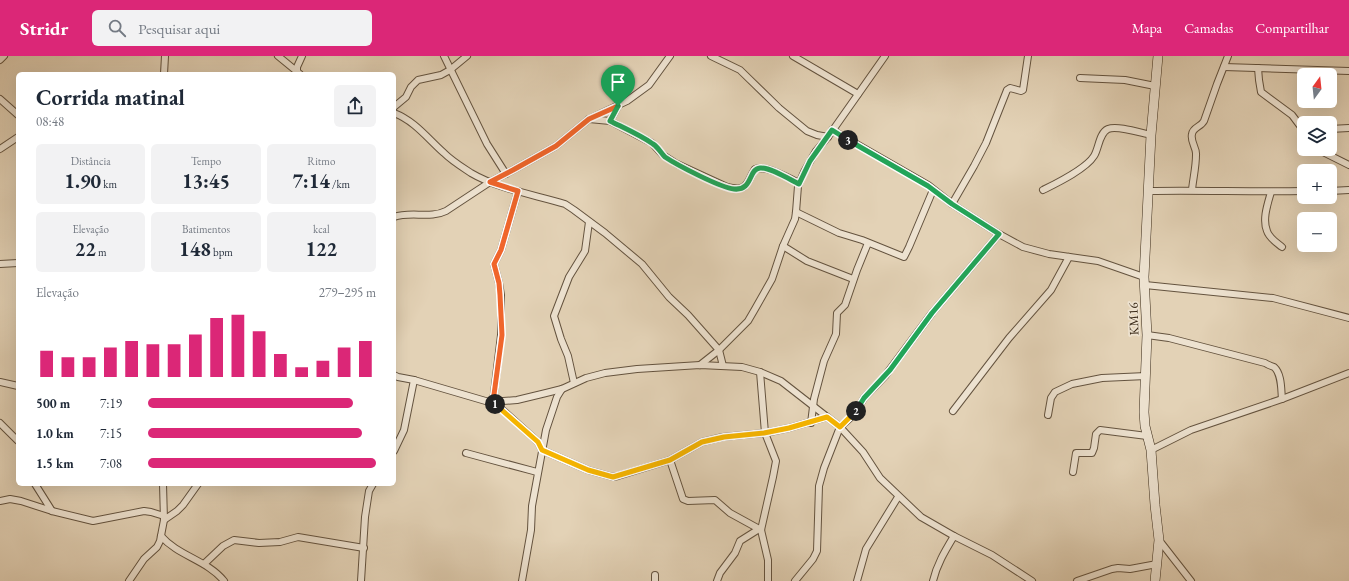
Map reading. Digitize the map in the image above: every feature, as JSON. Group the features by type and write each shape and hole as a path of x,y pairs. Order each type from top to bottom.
{"street":[{"path":"0,60 4,56"},
{"path":"164,56 164,72"},
{"path":"278,56 297,72"},
{"path":"298,72 299,62 302,56"},
{"path":"444,56 487,144 506,174"},
{"path":"396,106 406,97 411,87 418,80 441,75 450,70 467,56"},
{"path":"396,216 440,214 490,182 556,146 589,119 628,101 649,85 670,56"},
{"path":"712,56 740,70 779,108 807,131 828,137"},
{"path":"793,56 858,94"},
{"path":"700,365 719,350 752,315 772,279 796,212 799,184 810,161 885,56"},
{"path":"952,204 986,143 1007,90 1010,88 1021,91 1023,90 1028,56"},
{"name":"KM16","path":"1155,581 1159,540 1151,450 1147,436 1144,412 1146,335 1144,281 1151,135 1158,56"},
{"path":"1192,190 1197,154 1192,133 1195,128 1202,125 1204,121 1228,56"},
{"path":"1224,67 1349,71"},
{"path":"1258,68 1261,92 1292,115 1297,122"},
{"path":"1080,78 1125,80 1155,86"},
{"path":"0,99 16,113"},
{"path":"610,121 618,106"},
{"path":"396,114 419,129 443,152 472,174 490,182 565,204 606,233 635,257 669,297 688,315 719,350 723,366"},
{"path":"589,119 610,121 652,143 663,155 677,164 727,187 734,189 744,187 747,185 755,169 759,168 767,169 799,184"},
{"path":"1042,190 1064,179 1088,163 1094,156 1104,132 1109,128 1115,127 1151,135"},
{"path":"1337,129 1349,128"},
{"path":"832,130 933,190 999,234 1023,247 1049,254 1098,261 1144,281 1273,298 1349,318"},
{"path":"0,149 16,137"},
{"path":"1332,156 1349,165"},
{"path":"796,212 839,233 904,257 933,190"},
{"path":"1337,190 1349,190"},
{"path":"491,402 502,335 499,283 494,264 501,250 518,191"},
{"path":"1148,191 1297,191"},
{"path":"1271,192 1266,211 1266,231 1282,247"},
{"path":"574,383 568,356 554,316 569,278 585,251 589,222"},
{"path":"795,581 813,559 817,551 819,486 824,468 840,427 857,410 864,398 888,373 932,313 999,234"},
{"path":"810,422 814,407 814,399 824,361 836,334 837,313 845,305 853,279 868,243"},
{"path":"783,246 806,261 853,279"},
{"path":"953,411 1009,338 1051,290 1069,257"},
{"path":"0,264 16,263"},
{"path":"1146,335 1169,338 1274,367 1280,378 1282,399"},
{"path":"491,402 517,400 562,389 586,378 605,373 637,369 700,365 742,367 760,372 781,381 840,427 863,452 880,478 898,497 921,517 992,555 1032,581"},
{"path":"760,372 764,433 776,461 774,477 760,530 768,560 768,581"},
{"path":"1151,450 1191,430 1282,399 1349,373"},
{"path":"396,376 491,402 497,405 538,442 542,450 588,470 613,477 670,460 702,442 724,437 764,433 789,428 827,417"},
{"path":"1048,415 1051,398 1056,392 1072,384 1102,378 1146,376"},
{"path":"396,447 404,430 414,380"},
{"path":"0,382 16,386"},
{"path":"522,581 531,530 532,506 537,472 546,430 557,397 562,389"},
{"path":"0,423 16,439"},
{"path":"1073,472 1076,453 1092,453 1096,434 1100,430 1147,436"},
{"path":"466,453 537,472"},
{"path":"670,460 683,499 688,502 716,500 730,513 760,530"},
{"path":"36,486 52,511"},
{"path":"129,581 144,559 157,547 161,536 164,518 163,486"},
{"path":"0,502 10,499 93,521 144,511 151,512 164,518 177,512 197,486"},
{"path":"361,581 365,517 371,486"},
{"path":"857,581 866,549 898,497"},
{"path":"718,581 719,575 735,553 740,541 760,530"},
{"path":"161,536 169,545 204,564 224,581"},
{"path":"933,581 939,560 954,536"},
{"path":"204,564 227,542 234,540 259,543 280,542 298,537 364,548"},
{"path":"1159,540 1191,581"},
{"path":"157,547 169,545"},
{"path":"1077,581 1112,569 1130,569 1157,564"}],"route":[{"path":"618,106 610,121 652,143 663,155 677,164 717,184 734,189 739,189 747,185 755,169 759,168 767,169 799,184 816,151 832,130 928,186 952,204 999,234 932,313 890,370 864,398 857,410 840,427 827,417 789,428 764,433 712,439 694,446 670,460 618,476 613,477 598,474 542,450 538,442 497,405 490,402 493,402 502,335 499,283 494,267 494,261 501,250 518,191 490,182 556,146 589,119 618,106"}]}
